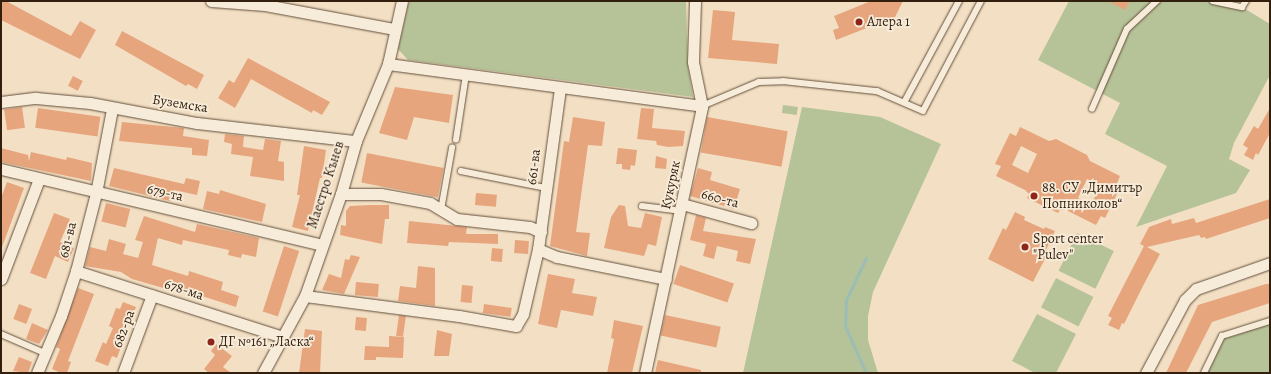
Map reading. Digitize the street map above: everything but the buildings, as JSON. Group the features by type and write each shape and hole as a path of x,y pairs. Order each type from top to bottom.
{"street":[{"path":"211,1 265,5 395,29"},
{"name":"Маестро Кънев","path":"263,373 305,296 341,194 356,141 388,64 402,1"},
{"name":"Кукуряк","path":"645,373 702,106 693,62 696,1"},
{"path":"388,64 702,106"},
{"name":"661-ва","path":"305,296 458,316 516,326 523,314 538,250 560,88"},
{"name":"Буземска","path":"1,102 36,98 90,103 197,123 356,141"},
{"name":"681-ва","path":"37,373 76,271 96,193 112,108"},
{"name":"679-та","path":"1,169 96,193 322,245"},
{"path":"1,279 39,179"},
{"path":"341,194 381,194 430,203 457,219 530,227 541,232"},
{"name":"660-та","path":"681,208 751,223"},
{"path":"538,250 557,257 666,279"},
{"path":"1146,373 1185,300 1196,289 1270,263"},
{"name":"678-ма","path":"76,271 283,337"},
{"name":"682-ра","path":"123,373 152,295"}],"lane":[{"path":"905,101 959,1"},
{"path":"702,106 759,82 783,81 877,91 905,101 923,111 981,1"},
{"path":"1092,109 1127,29 1157,1"},
{"path":"1213,1 1242,6 1246,1"},
{"path":"456,140 466,74"},
{"path":"441,210 452,148"},
{"path":"461,171 546,188"},
{"path":"642,206 681,208"},
{"path":"1204,373 1222,336 1270,321"},
{"path":"1,334 45,353"}],"green space":[{"path":"409,1 686,1 688,67 693,97 408,60 398,49"},
{"path":"1069,1 1213,1 1242,7 1270,24 1270,75 1234,143 1229,159 1250,170 1236,193 1136,227 1167,166 1105,134 1120,103 1038,60"},
{"path":"783,105 798,107 797,115 782,113"},
{"path":"802,107 880,117 941,144 873,292 868,316 868,340 878,373 743,373"},
{"path":"1077,233 1114,251 1095,289 1059,271"},
{"path":"1056,278 1093,297 1078,326 1041,307"},
{"path":"1037,314 1076,334 1056,373 1035,373 1012,361"},
{"path":"1270,321 1270,373 1204,373 1222,336"}],"waterway":[{"path":"866,258 846,300 845,326 866,373"}],"place":[{"name":"Алера 1","path":"859,22"},
{"name":"88. СУ „Димитър Попниколов“","path":"1034,196"},
{"name":"Sport center \"Pulev\"","path":"1025,247"},
{"name":"ДГ №161 „Ласка“","path":"211,342"}]}
